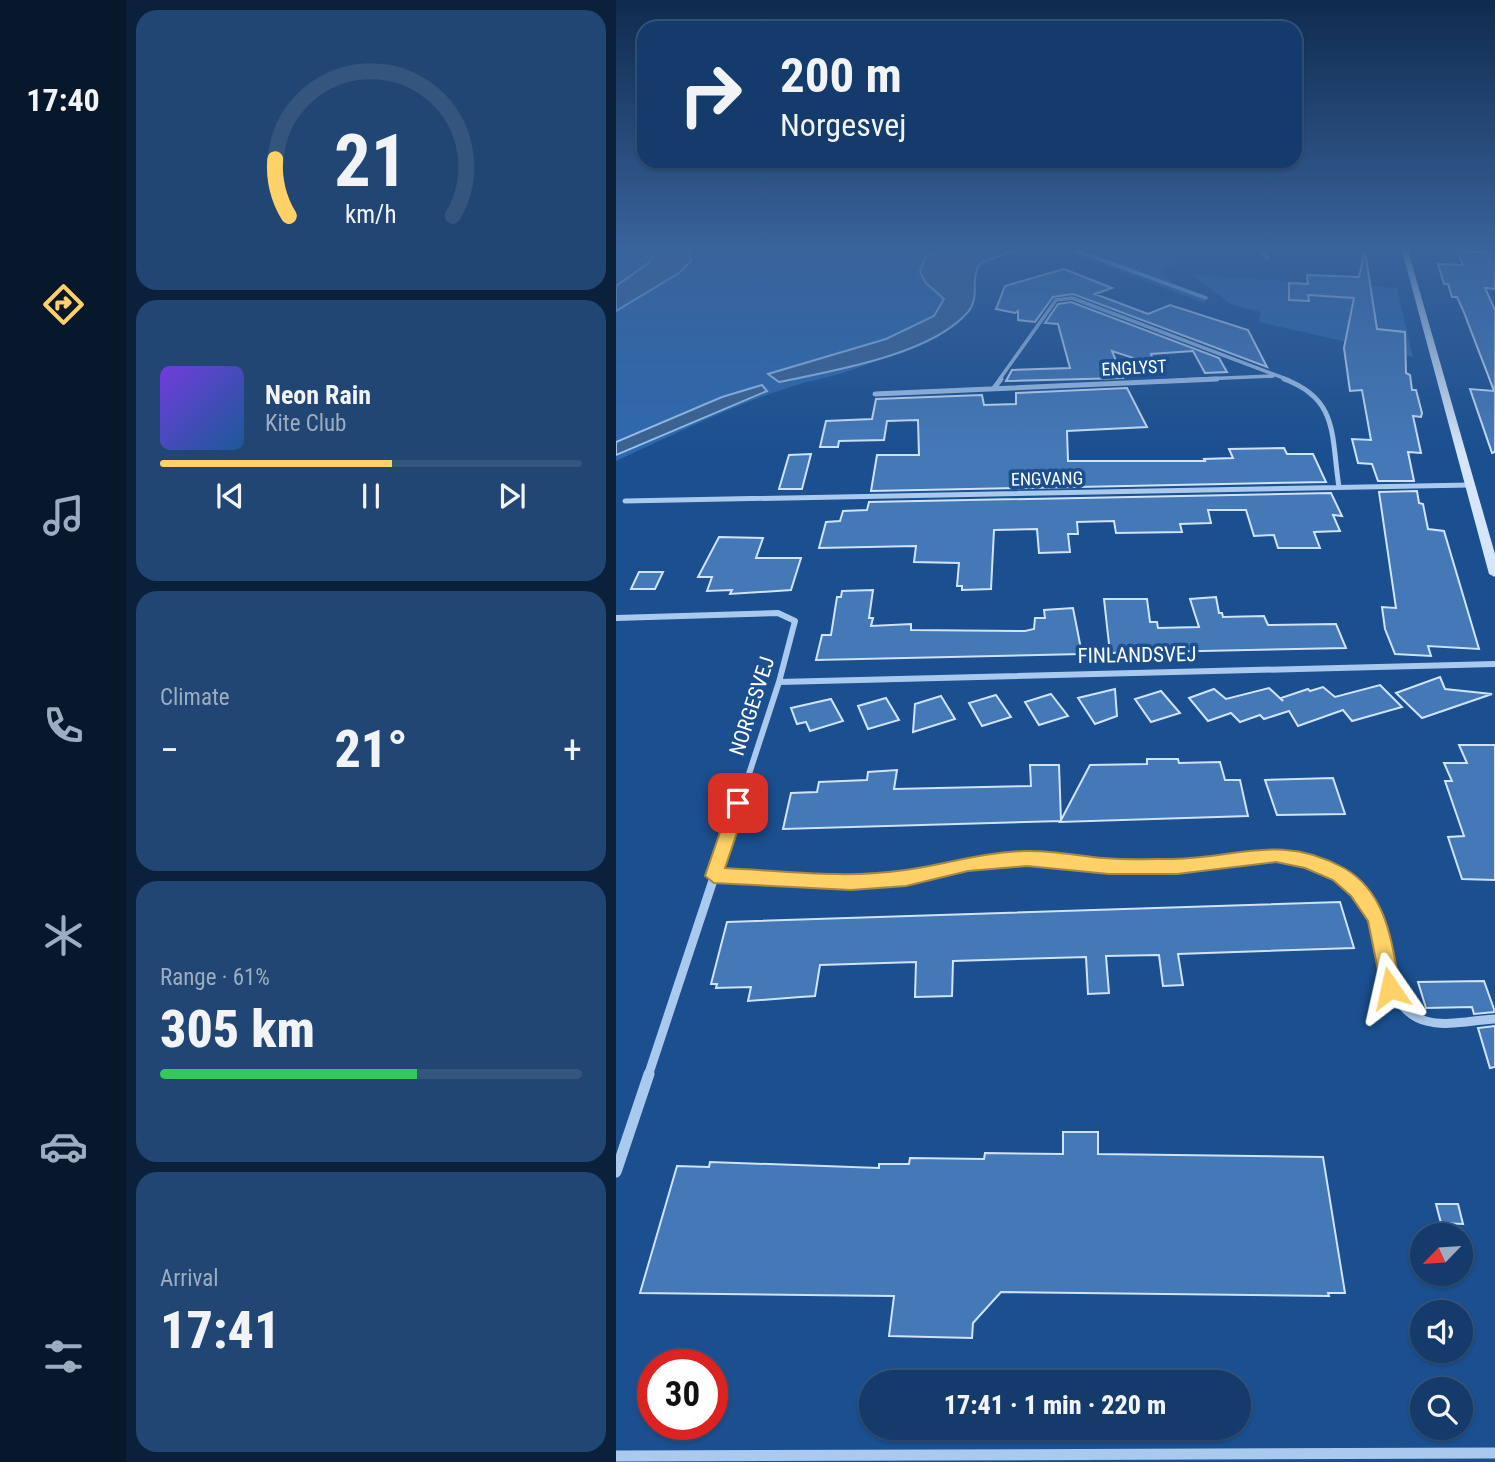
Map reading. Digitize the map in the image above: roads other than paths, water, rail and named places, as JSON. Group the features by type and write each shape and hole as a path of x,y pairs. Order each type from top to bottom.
{"street":[{"name":"ENGLYST","path":"994,388 1045,315"},
{"name":"ENGLYST","path":"1115,315 1304,386 1328,409 1339,487"},
{"path":"1423,315 1495,574"},
{"name":"ENGLYST","path":"875,394 1276,376"},
{"name":"ENGVANG","path":"625,501 1470,485"},
{"name":"NORGESVEJ","path":"616,618 778,613 795,621 779,682 616,1172"},
{"name":"FINLANDSVEJ","path":"779,682 1495,664"},
{"path":"714,876 851,883 906,878 968,863 1027,858 1109,866 1177,867 1276,855 1319,866 1339,875 1357,891 1377,918 1390,988 1405,1008 1426,1021 1495,1019"},
{"path":"616,1456 1495,1453"}]}
